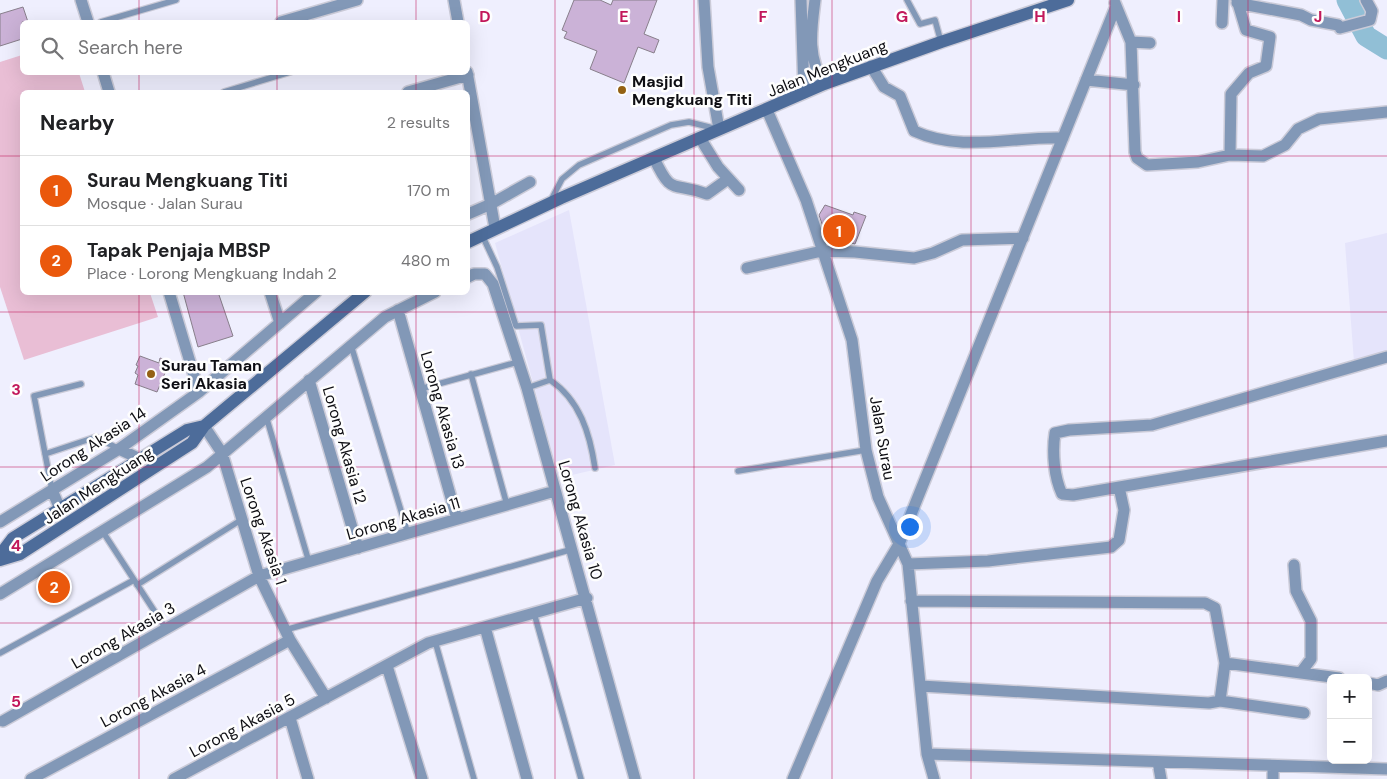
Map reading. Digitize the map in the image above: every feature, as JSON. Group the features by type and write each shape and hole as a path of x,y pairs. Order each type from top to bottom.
{"main road":[{"name":"Jalan Mengkuang","path":"470,241 548,204 804,93 821,79 871,66 1068,0"},
{"name":"Jalan Mengkuang","path":"0,560 20,554 192,444 204,426 361,295"},
{"name":"Jalan Mengkuang","path":"0,555 13,538 187,430 204,426"}],"street":[{"path":"81,0 87,20"},
{"path":"288,20 357,0"},
{"path":"454,0 457,20"},
{"path":"704,0 708,67 719,129"},
{"path":"801,0 802,80 804,93"},
{"path":"802,80 821,79 814,65 811,29 815,0"},
{"path":"1222,23 1223,0"},
{"path":"1230,155 1231,94 1249,72 1266,66 1271,42 1270,37 1246,30 1237,2 1301,15 1311,20 1338,25 1340,28 1370,20 1372,11 1366,0"},
{"path":"1115,3 1131,42 1134,85 1134,142 1137,158 1146,165 1198,162 1230,155 1264,156 1274,153 1286,145 1298,129 1319,119 1387,112"},
{"path":"793,779 877,581 899,544 1063,138 1115,3"},
{"path":"1131,42 1150,43"},
{"path":"871,66 884,87 900,96 914,131 924,136 969,143 1063,138"},
{"path":"107,75 109,90"},
{"path":"415,90 464,75"},
{"path":"467,75 470,90"},
{"path":"1086,80 1134,85"},
{"path":"470,90 495,228"},
{"name":"Jalan Surau","path":"767,110 806,200 852,340 866,450 878,497 908,564 926,754 934,779"},
{"path":"700,138 718,167 739,190"},
{"path":"654,158 663,178 672,187 707,194 728,178"},
{"path":"470,213 491,204 530,182"},
{"path":"747,268 822,251 855,252 914,258 933,253 962,240 1023,238"},
{"name":"Lorong Akasia 10","path":"470,277 485,274 493,284 527,388 636,779"},
{"path":"170,295 199,392"},
{"path":"271,295 280,323"},
{"name":"Lorong Akasia 14","path":"0,522 120,449 199,392 313,295"},
{"path":"0,594 207,467 385,317 429,295"},
{"name":"Lorong Akasia 13","path":"398,310 457,519"},
{"path":"1387,357 1152,425 1069,430 1055,434 1057,483 1062,494 1072,495 1387,441"},
{"name":"Lorong Akasia 12","path":"309,380 358,548"},
{"name":"Lorong Akasia 1","path":"204,426 222,454 240,520 259,576 287,635 326,698"},
{"path":"120,449 140,459"},
{"path":"908,564 988,561 1111,548 1119,540 1124,510 1119,487"},
{"path":"52,490 60,509"},
{"name":"Lorong Akasia 11","path":"259,576 555,491"},
{"path":"1294,565 1296,590 1311,621 1311,658 1302,671"},
{"name":"Lorong Akasia 3","path":"3,721 259,576"},
{"name":"Lorong Akasia 5","path":"174,779 435,641 587,598"},
{"path":"911,601 1205,604 1215,608 1225,663 1220,701"},
{"path":"485,627 528,779"},
{"name":"Lorong Akasia 4","path":"31,779 287,635"},
{"path":"1225,663 1302,671 1327,676"},
{"path":"387,666 422,779"},
{"path":"1372,683 1378,684 1387,681"},
{"path":"921,686 1209,703 1220,701 1304,713"},
{"path":"290,718 308,779"},
{"path":"926,754 1387,769"},
{"path":"1158,762 1161,779"},
{"path":"1273,766 1273,779"}],"lane":[{"path":"107,20 176,0"},
{"path":"907,0 920,24 935,20 941,42"},
{"path":"231,90 280,75"},
{"path":"548,204 562,179 578,165 671,125 689,122 719,129"},
{"path":"482,235 498,267 516,326 541,325 550,380 574,400 591,442 595,468"},
{"path":"351,345 408,534"},
{"path":"420,389 518,362"},
{"path":"471,374 508,505"},
{"path":"527,388 550,380"},
{"path":"52,490 34,396 81,384"},
{"path":"266,416 309,562"},
{"path":"45,454 96,437 120,449"},
{"path":"738,471 866,450"},
{"path":"0,653 135,583 240,520"},
{"path":"103,532 166,629"},
{"path":"287,635 573,549"},
{"path":"534,613 581,779"},
{"path":"435,641 474,779"}],"shaded area":[{"path":"20,56 20,75 80,75 84,90 20,90 20,295 151,295 158,317 24,360 0,287 0,62"},
{"path":"569,210 615,465 559,478 495,243"},
{"path":"1387,233 1387,354 1354,362 1345,243"}],"building":[{"path":"574,0 600,0 611,5 613,0 657,0 644,34 659,40 654,53 638,47 624,83 590,69 597,51 564,38 567,32 562,30"},
{"path":"23,7 27,20 20,20 20,40 0,46 0,14"},
{"path":"825,205 853,215 854,212 866,216 855,244 840,240 839,244 828,242 819,215"},
{"path":"184,295 219,295 233,336 198,347"},
{"name":"Surau Taman Seri Akasia","path":"140,356 159,363 160,358 170,361 157,392 135,384 138,375 135,373 138,366 136,365"}],"waterway":[{"path":"1347,0 1366,36 1387,49"}],"place":[{"name":"Masjid Mengkuang Titi","path":"622,90"},
{"name":"Surau Mengkuang Titi","path":"839,231"},
{"name":"Surau Taman Seri Akasia","path":"151,374"},
{"name":"Tapak Penjaja MBSP","path":"54,587"}]}
